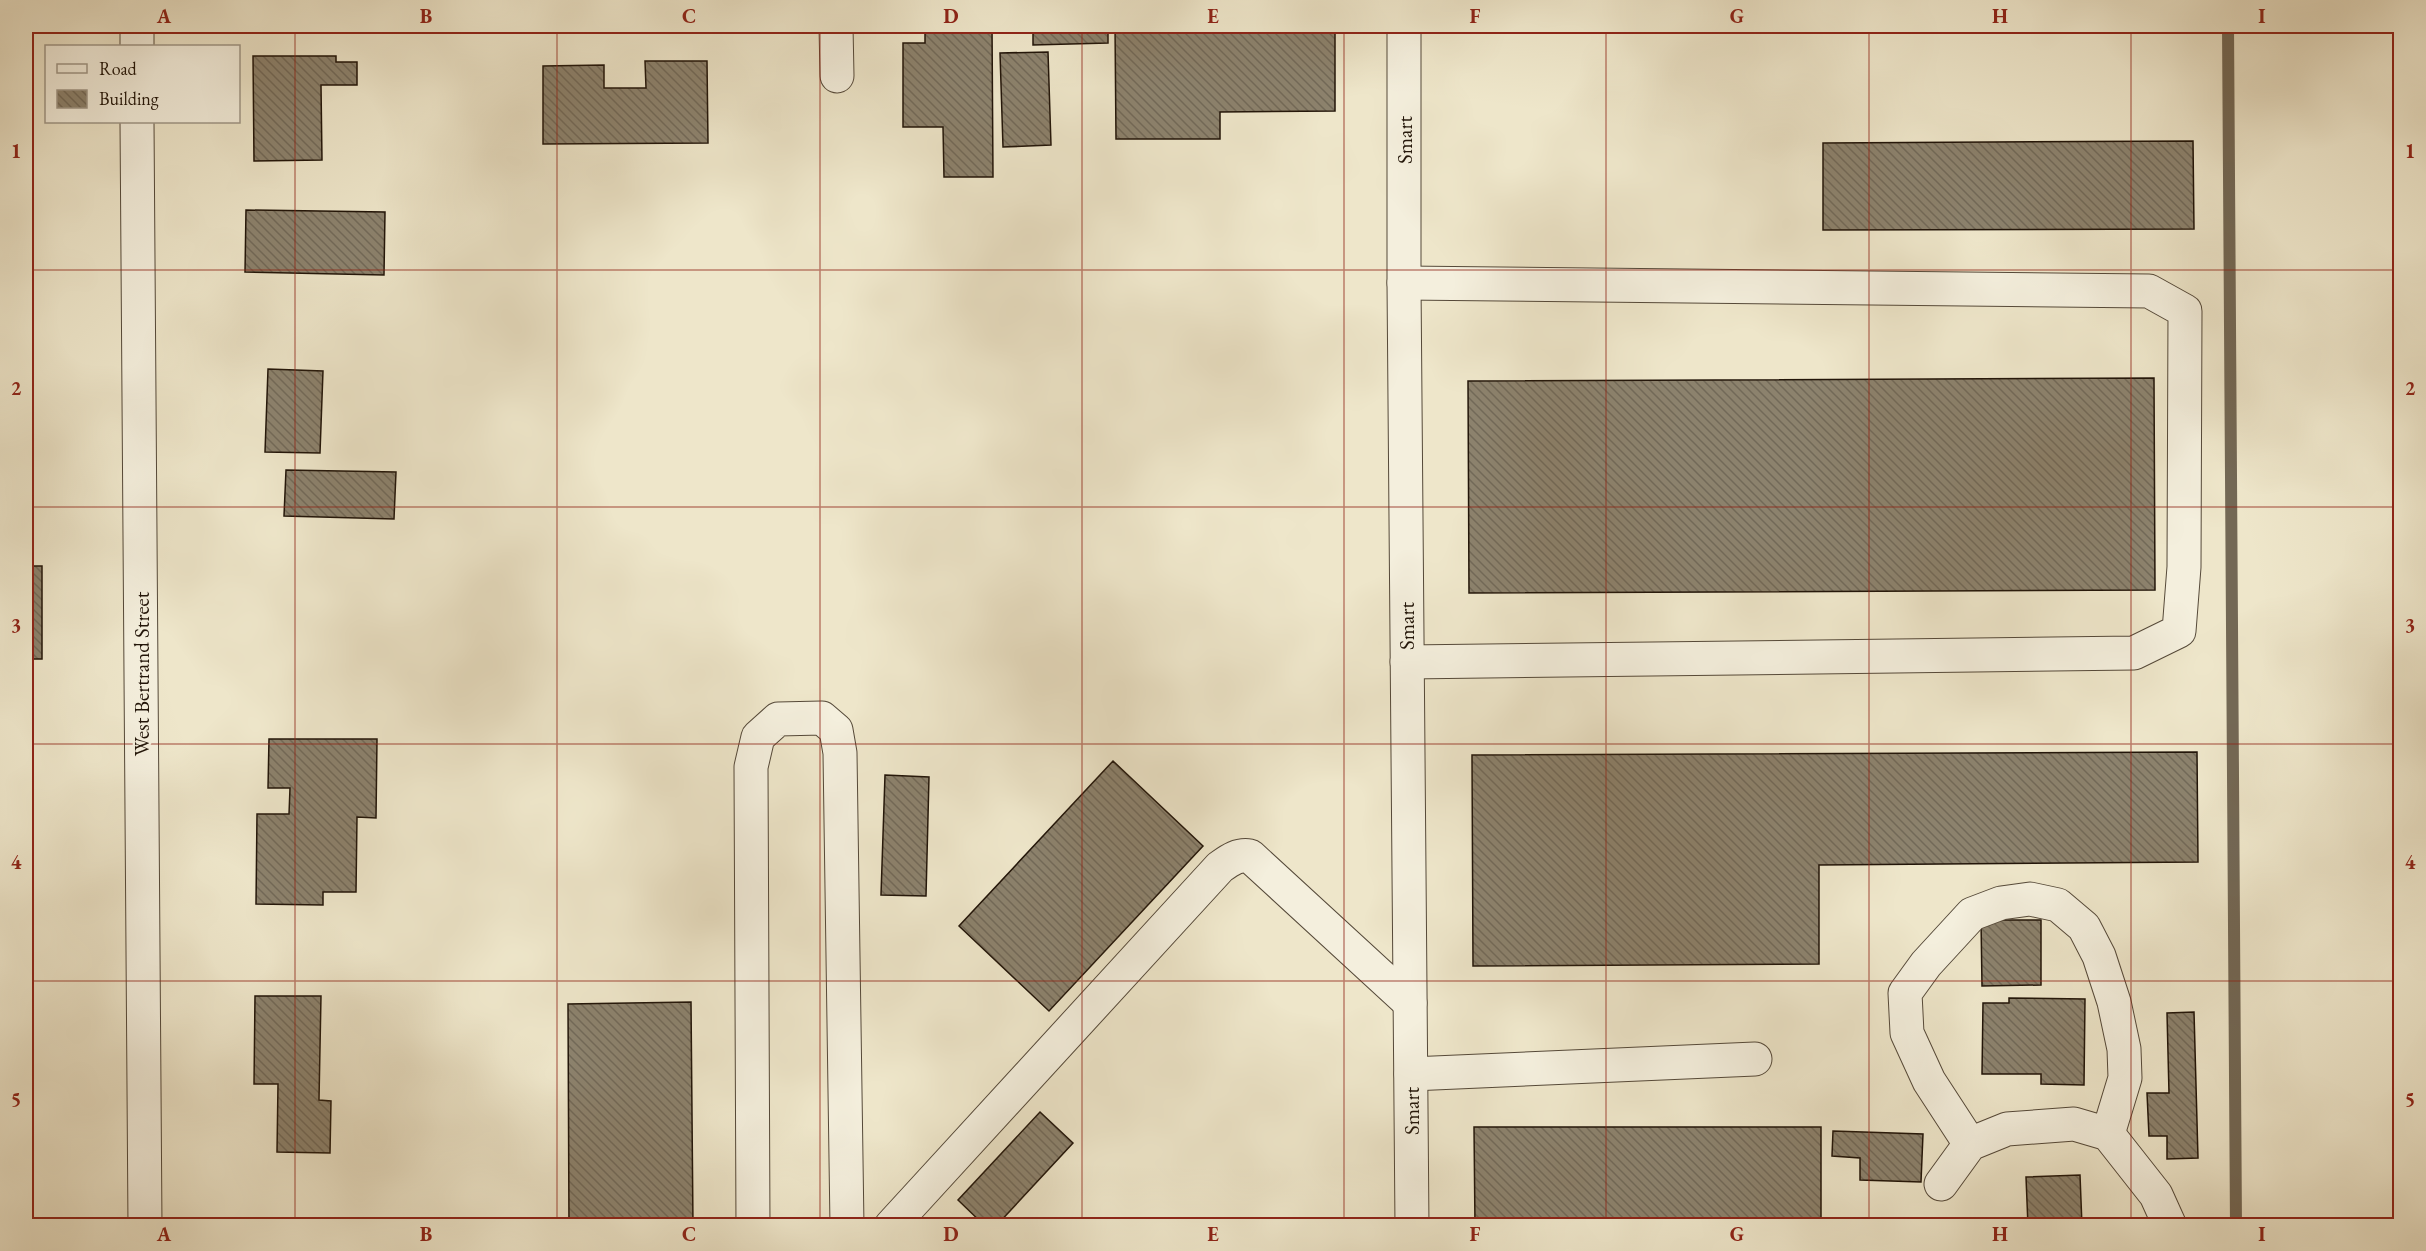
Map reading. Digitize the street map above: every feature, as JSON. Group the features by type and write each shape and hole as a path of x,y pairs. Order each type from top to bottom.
{"street":[{"path":"137,26 137,45"},
{"path":"836,26 837,76"},
{"name":"Smart","path":"1404,26 1412,1226"},
{"name":"West Bertrand Street","path":"137,123 145,1226"},
{"path":"1404,283 2149,291 2185,311 2184,567 2179,632 2134,653 1407,662"},
{"path":"753,1226 751,767 758,737 778,719 822,718 836,730 840,753 847,1226"},
{"path":"891,1226 1220,867 1234,858 1242,855 1250,856 1410,1003"},
{"path":"1970,1144 1929,1082 1907,1033 1905,993 1926,964 1972,914 2001,903 2030,899 2058,905 2084,927 2099,956 2114,1002 2125,1058 2126,1078 2108,1134"},
{"path":"1411,1074 1755,1059"},
{"path":"1941,1184 1970,1144 2007,1128 2073,1124 2108,1134 2156,1195 2170,1226"}],"building":[{"path":"925,26 992,26 993,177 944,177 943,127 903,127 903,43 925,43"},
{"path":"1033,26 1108,26 1108,43 1033,45"},
{"path":"1115,26 1335,26 1335,111 1220,112 1220,139 1116,139"},
{"path":"1048,52 1051,145 1003,147 1000,53"},
{"path":"253,56 336,56 336,62 357,62 357,85 321,85 322,160 254,161"},
{"path":"645,61 707,61 708,143 543,144 543,66 604,65 604,88 646,88"},
{"path":"27,113 27,158 26,158"},
{"path":"2193,141 2194,229 1823,230 1823,143"},
{"path":"246,210 385,212 384,275 245,272"},
{"path":"268,369 323,371 320,453 265,452"},
{"path":"2154,378 2155,590 1469,593 1468,381"},
{"path":"286,470 396,472 394,519 284,516"},
{"path":"26,566 42,566 42,659 26,659"},
{"path":"269,739 377,739 376,818 357,817 356,892 323,892 323,905 256,904 257,814 289,814 290,788 268,788"},
{"path":"2197,752 2198,862 1819,865 1819,964 1473,966 1472,755"},
{"path":"1113,761 1203,846 1049,1011 959,926"},
{"path":"885,775 929,777 926,896 881,895"},
{"path":"1981,920 2041,920 2041,985 1982,986"},
{"path":"255,996 321,996 319,1100 331,1101 330,1153 277,1152 278,1084 254,1084"},
{"path":"2009,998 2085,999 2084,1085 2041,1084 2041,1074 1982,1074 1983,1003 2009,1003"},
{"path":"691,1002 693,1226 569,1226 568,1004"},
{"path":"2194,1012 2198,1158 2167,1159 2167,1136 2149,1136 2147,1093 2169,1093 2167,1013"},
{"path":"1040,1112 1073,1143 996,1226 985,1226 958,1200"},
{"path":"1474,1127 1821,1127 1821,1226 1475,1226"},
{"path":"1833,1131 1923,1134 1921,1182 1860,1180 1860,1158 1832,1156"},
{"path":"2080,1175 2082,1226 2028,1226 2026,1177"}],"waterway":[{"path":"2228,26 2236,1226"}]}
